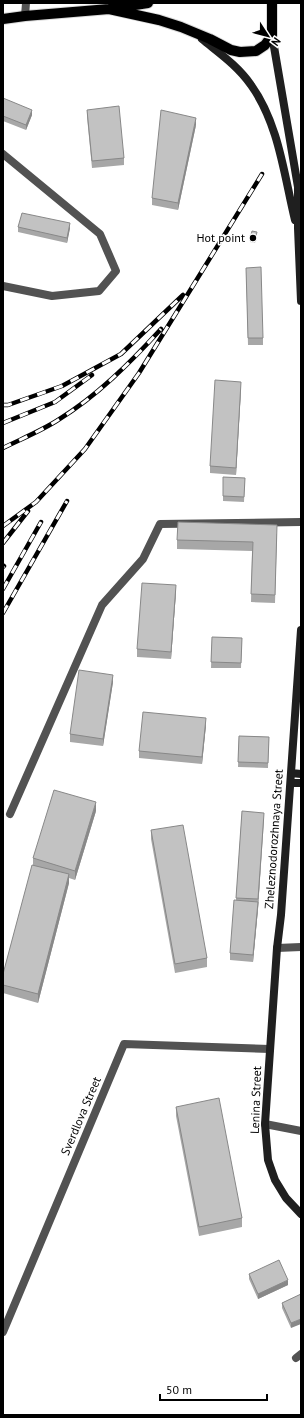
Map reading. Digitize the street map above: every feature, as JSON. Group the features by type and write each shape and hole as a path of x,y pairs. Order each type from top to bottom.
{"main road":[{"path":"3,19 110,9 148,3"},
{"path":"267,3 271,17"},
{"path":"272,3 272,35 298,187 301,301"},
{"path":"110,9 159,20 196,33 231,50 240,52 256,51 265,45 272,35"},
{"path":"196,33 239,70 257,95 271,126 281,156 299,230"},
{"name":"Zheleznodorozhnaya Street","path":"270,1049 291,783 301,630"},
{"path":"291,774 301,774"},
{"path":"291,783 301,783"},
{"name":"Lenina Street","path":"270,1049 265,1124 268,1160 275,1180 286,1198 301,1214"}],"street":[{"path":"25,16 26,3"},
{"path":"3,154 100,234 116,272 99,291 52,296 3,286"},
{"path":"10,814 102,604 143,559 160,524 301,522"},
{"path":"277,948 301,947"},
{"name":"Sverdlova Street","path":"3,1332 124,1044 270,1049"},
{"path":"265,1124 301,1131"}],"building":[{"path":"3,98 32,110 26,125 3,116"},
{"path":"119,106 124,158 92,161 87,110"},
{"path":"161,110 196,118 178,203 152,198"},
{"path":"22,213 70,223 67,238 18,227"},
{"path":"252,231 257,232 255,240 250,239"},
{"path":"261,267 263,338 248,338 246,268"},
{"path":"215,380 241,382 236,468 210,466"},
{"path":"223,477 245,478 244,497 223,496"},
{"path":"178,522 277,525 275,595 251,594 253,542 177,540"},
{"path":"142,583 176,585 171,652 137,649"},
{"path":"212,637 242,638 241,663 211,662"},
{"path":"79,670 113,675 103,739 70,734"},
{"path":"143,712 206,718 202,757 139,751"},
{"path":"239,736 269,737 268,763 238,762"},
{"path":"54,790 96,802 75,871 33,858"},
{"path":"242,811 264,813 258,899 236,898"},
{"path":"183,825 207,958 175,964 151,830"},
{"path":"32,865 69,874 38,994 3,985 3,974"},
{"path":"234,900 258,902 253,955 230,953"},
{"path":"219,1098 242,1218 199,1227 176,1107"},
{"path":"279,1260 288,1280 258,1294 249,1274"},
{"path":"301,1294 301,1319 291,1323 282,1303"}],"railway":[{"path":"3,526 36,502 85,449 139,373 262,174"},
{"path":"3,405 8,405 62,386 121,354 183,295"},
{"path":"3,448 51,424 72,411 100,390 161,329"},
{"path":"3,423 55,402 92,375"},
{"path":"3,613 67,501"},
{"path":"3,543 28,511"},
{"path":"3,589 41,522"}],"place":[{"name":"Hot point","path":"253,238"}]}
